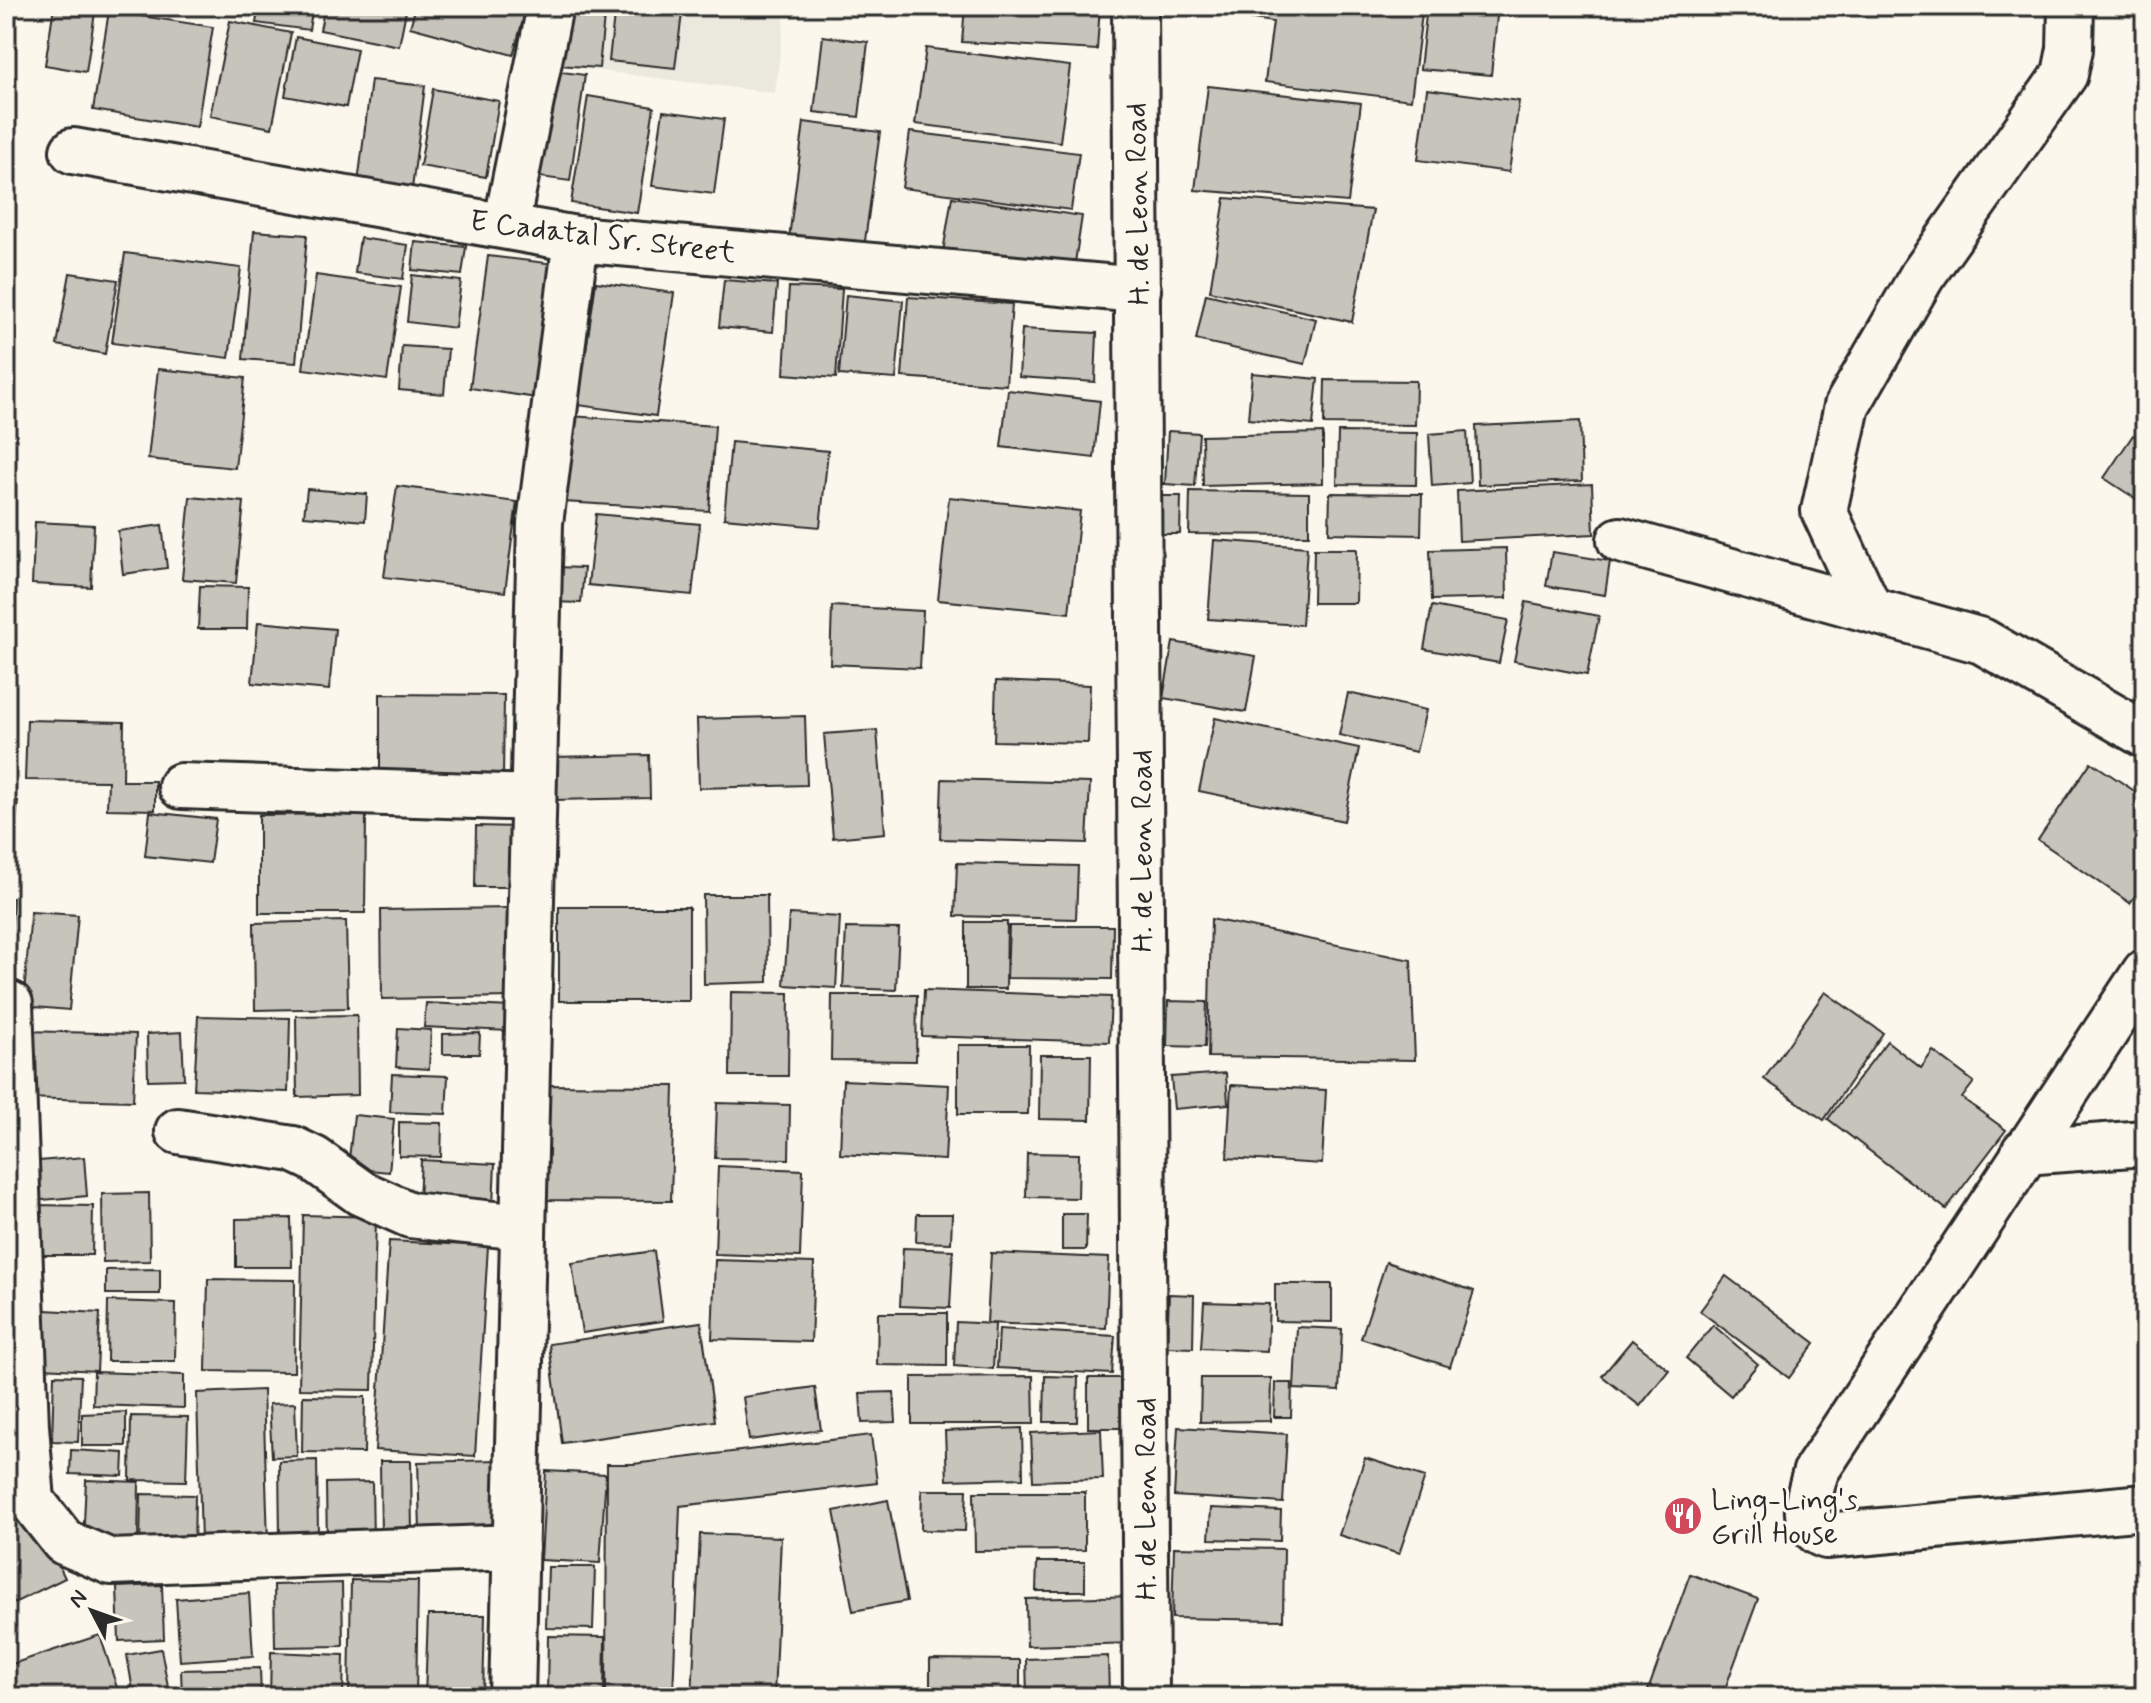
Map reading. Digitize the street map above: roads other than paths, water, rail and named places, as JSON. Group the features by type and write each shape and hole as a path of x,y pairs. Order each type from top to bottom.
{"street":[{"path":"506,226 550,6"},
{"name":"H. de Leon Road","path":"1135,6 1146,1697"},
{"path":"1869,608 1824,511 1847,406 1922,276 2065,74 2070,49 2071,6"},
{"name":"E Cadatal Sr. Street","path":"73,151 576,239 1138,290"},
{"path":"512,1697 540,523 576,239"},
{"path":"1620,540 1982,641 2145,735"},
{"path":"181,786 533,798"},
{"path":"2145,972 1816,1471 1807,1503 1809,1521 1815,1532 1826,1536 2145,1507"},
{"path":"10,1004 26,1426 32,1501 64,1542 111,1562 516,1547"},
{"path":"178,1131 293,1149 314,1159 361,1193 410,1215 523,1227"},
{"path":"2024,1152 2145,1143"}],"place":[{"name":"Ling-Ling's Grill House","path":"1683,1516"}]}
